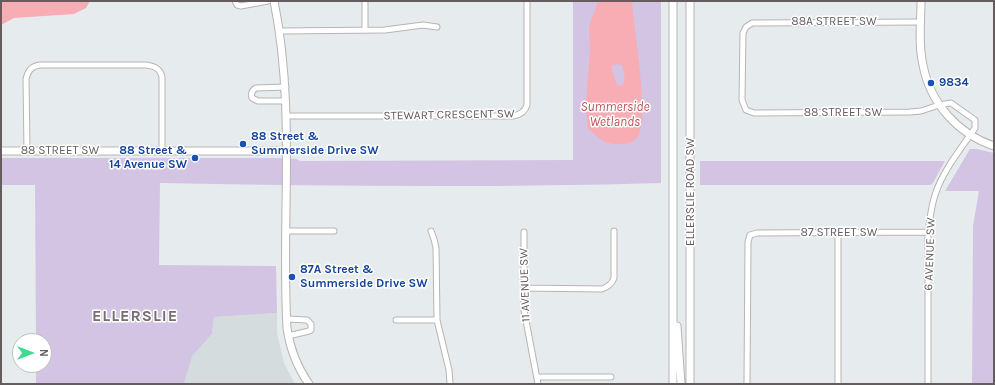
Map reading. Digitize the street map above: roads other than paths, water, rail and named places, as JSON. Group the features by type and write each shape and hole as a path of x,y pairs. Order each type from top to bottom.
{"street":[{"path":"235,1 237,5 241,6 268,1"},
{"path":"274,1 280,31 286,87 286,319 288,336 296,362 309,384"},
{"path":"365,1 365,30"},
{"name":"STEWART CRESCENT SW","path":"286,116 513,116 521,114 524,112 527,105 527,1"},
{"name":"ELLERSLIE ROAD SW","path":"673,1 673,384"},
{"name":"ELLERSLIE ROAD SW","path":"690,1 690,384"},
{"path":"921,1 920,44 923,65 930,88 939,105 953,121 970,135 994,146"},
{"name":"88A STREET SW","path":"746,110 742,100 743,34 747,25 754,22 920,22"},
{"path":"280,31 393,30 423,25 437,27"},
{"path":"27,151 26,79 30,69 33,66 146,65 157,68 161,72 162,152"},
{"path":"286,87 256,88 253,89 251,95 252,98 258,101 286,101"},
{"path":"939,105 948,103 954,104 972,117 975,120 975,126 970,135"},
{"name":"88 STREET SW","path":"746,110 754,113 904,113 921,111 939,105"},
{"name":"6 AVENUE SW","path":"928,384 928,232 931,210 937,190 947,170 970,135"},
{"name":"88 STREET SW","path":"1,151 286,151"},
{"path":"286,231 334,231"},
{"path":"431,231 436,248 437,320 449,370 450,384"},
{"path":"524,288 602,289 611,284 614,274 614,231"},
{"name":"11 AVENUE SW","path":"524,232 525,317 538,377 538,384"},
{"name":"87 STREET SW","path":"747,384 748,242 750,235 757,233 928,232"},
{"path":"838,233 838,384"},
{"path":"674,304 679,334 681,384"},
{"path":"286,319 307,320 311,324 311,330 288,336"},
{"path":"396,320 437,320"},
{"path":"538,377 611,377"}],"water":[{"path":"1,1 90,1 86,8 74,14 14,18 1,25"},
{"name":"Summerside Wetlands","path":"598,1 632,1 642,94 642,113 641,129 637,138 626,144 613,144 605,142 588,129 586,103 590,50 589,27","holes":["612,65 622,65 624,80 623,85 618,86 612,71"]}],"place":[{"name":"9834","path":"931,83"},
{"name":"88 Street & Summerside Drive SW","path":"243,144"},
{"name":"88 Street & 14 Avenue SW","path":"195,158"},
{"name":"87A Street & Summerside Drive SW","path":"292,277"}],"district":[{"name":"ELLERSLIE","path":"135,316"}]}
